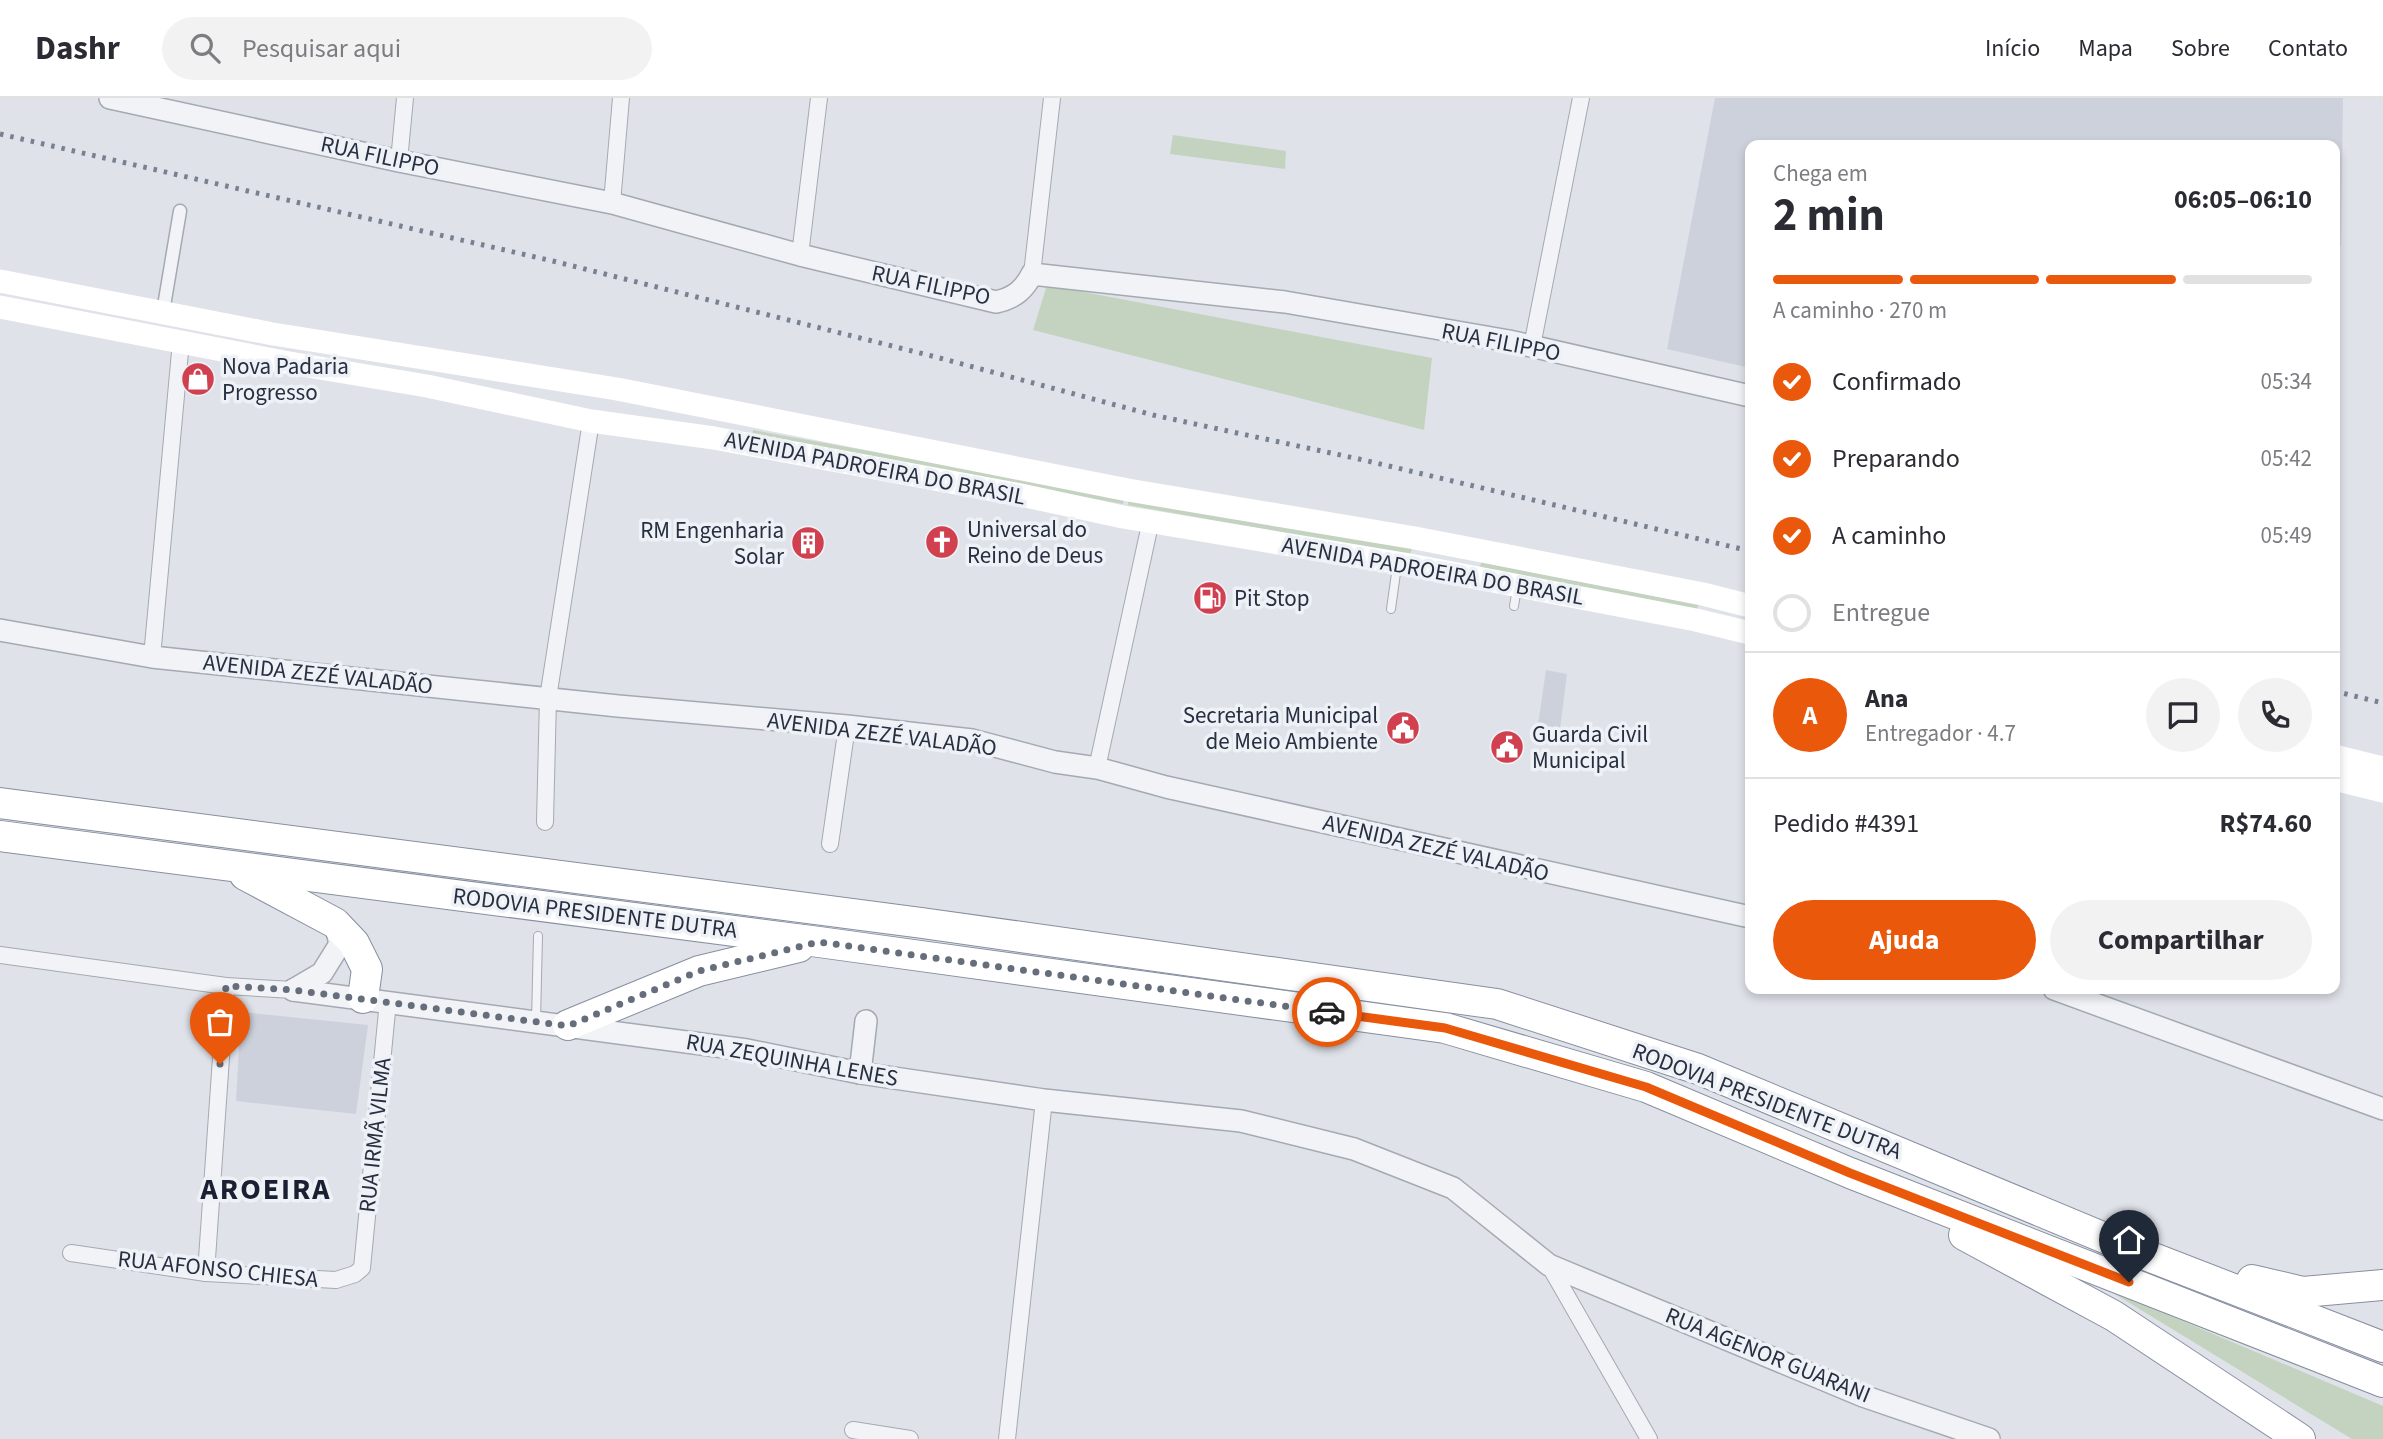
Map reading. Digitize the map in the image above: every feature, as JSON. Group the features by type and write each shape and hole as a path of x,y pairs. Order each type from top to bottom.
{"highway":[{"name":"RODOVIA PRESIDENTE DUTRA","path":"0,803 895,919 1497,1003 1698,1069 2148,1256 2383,1347"},
{"name":"RODOVIA PRESIDENTE DUTRA","path":"0,836 819,942 1445,1028 1646,1087 1850,1173 2383,1382"},
{"path":"229,867 335,923 354,943 367,969 375,1000"},
{"path":"568,1026 699,971 819,942"},
{"path":"1850,1173 2114,1316 2300,1439"},
{"path":"2148,1256 2303,1292 2383,1285"}],"main road":[{"name":"AVENIDA PADROEIRA DO BRASIL","path":"0,281 273,334 607,387 1128,490 1415,538 1703,594 1745,605"},
{"name":"AVENIDA PADROEIRA DO BRASIL","path":"0,307 284,362 427,386 601,422 714,438 1398,564 1516,596 1696,620 1745,632"},
{"path":"607,387 622,405 601,422 585,404 586,398 607,387"},
{"path":"2340,757 2383,768"},
{"path":"2340,780 2383,791"}],"street":[{"name":"RUA FILIPPO","path":"110,98 612,204 800,255 996,302 1016,294 1026,286 1032,274 1285,302 1532,346 1745,395"},
{"path":"399,161 405,98"},
{"path":"612,204 621,98"},
{"path":"800,255 819,98"},
{"path":"1032,274 1052,98"},
{"path":"1532,346 1581,98"},
{"path":"163,312 180,211"},
{"path":"152,657 181,341"},
{"path":"545,822 548,698 601,422"},
{"path":"1097,768 1151,520"},
{"name":"AVENIDA ZEZÉ VALADÃO","path":"0,630 152,657 972,740 1055,762 1097,768 1179,790 1745,916"},
{"path":"830,844 847,726"},
{"path":"293,990 322,974 340,944 335,923"},
{"name":"RUA ZEQUINHA LENES","path":"0,955 226,986 293,990 536,1021 747,1050 860,1073 1044,1100 1241,1121 1354,1149 1453,1188 1549,1265"},
{"path":"206,1273 226,986"},
{"path":"2067,994 2383,1109"},
{"name":"RUA IRMÃ VILMA","path":"362,1268 375,1000"},
{"path":"860,1073 866,1021"},
{"path":"1007,1439 1044,1100"},
{"name":"RUA AFONSO CHIESA","path":"71,1253 206,1273 336,1280 355,1274 362,1268"},
{"path":"1549,1265 1649,1439"},
{"name":"RUA AGENOR GUARANI","path":"1549,1265 1863,1396 1989,1439"},
{"path":"853,1430 910,1439"}],"lane":[{"path":"1391,609 1398,564"},
{"path":"536,1021 538,936"}],"shaded area":[{"path":"1715,98 2343,98 2341,246 2340,140 1745,140 1745,367 1667,349"},
{"path":"1546,670 1567,674 1560,729 1538,725"},
{"path":"241,1012 368,1025 356,1114 236,1101"}],"green space":[{"path":"1173,135 1286,151 1285,169 1170,154"},
{"path":"1047,285 1432,358 1424,430 1033,330"},
{"path":"753,430 1124,497 1123,504 752,436"},
{"path":"1128,498 1412,548 1410,555 1128,505"},
{"path":"1481,562 1698,605 1697,610 1480,568"},
{"path":"2105,1288 2383,1406 2383,1439 2352,1439"}],"railway":[{"path":"0,134 557,262 936,357 1153,415 1359,459 1745,550"},
{"path":"2340,692 2383,703"}],"way so far":[{"path":"220,1064 226,986 293,990 388,1001 568,1026 699,971 819,942 1327,1012"}],"place":[{"name":"Nova Padaria Progresso","path":"198,379"},
{"name":"Universal do Reino de Deus","path":"942,542"},
{"name":"RM Engenharia Solar","path":"808,543"},
{"name":"Pit Stop","path":"1210,598"},
{"name":"Secretaria Municipal de Meio Ambiente","path":"1403,728"},
{"name":"Guarda Civil Municipal","path":"1507,747"}],"district":[{"name":"AROEIRA","path":"266,1189"}],"route":[{"path":"1327,1012 1445,1028 1646,1087 1850,1173 2129,1282"}]}
